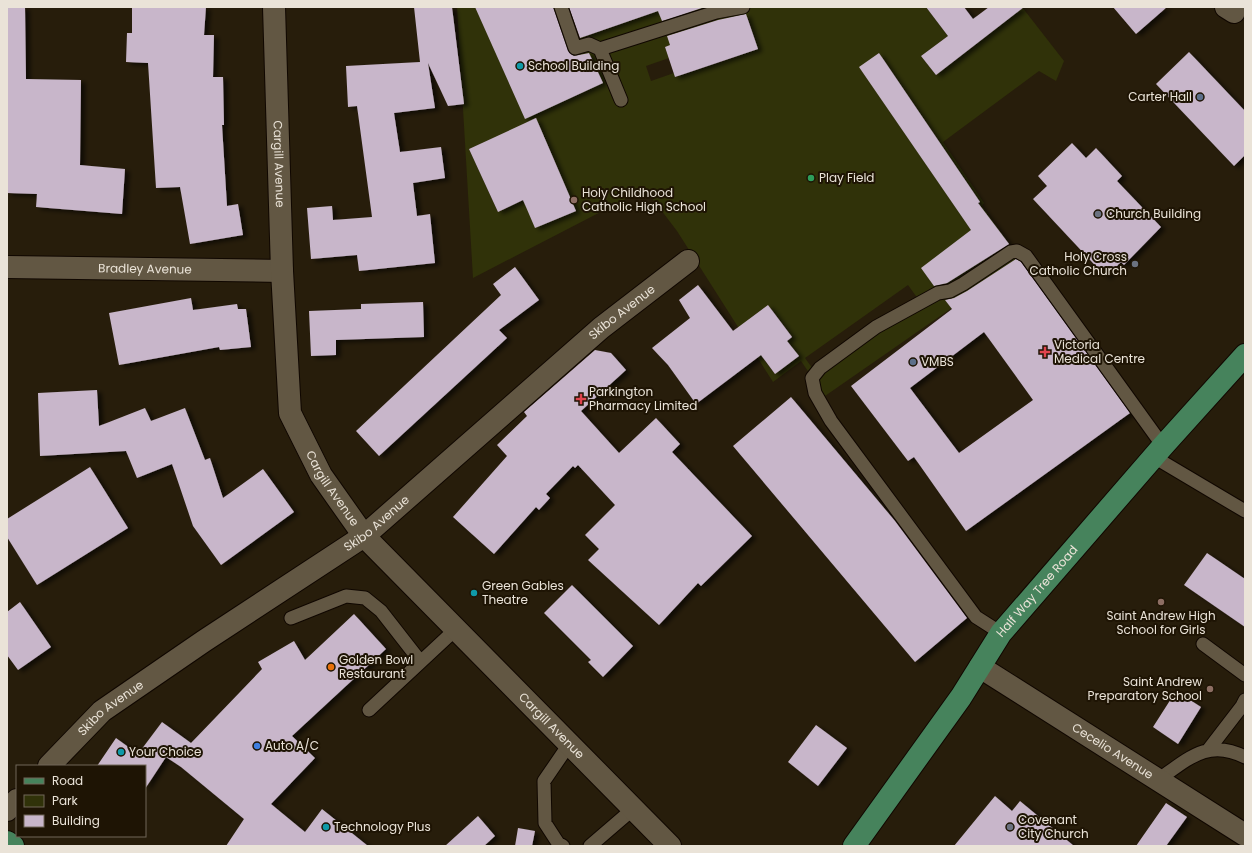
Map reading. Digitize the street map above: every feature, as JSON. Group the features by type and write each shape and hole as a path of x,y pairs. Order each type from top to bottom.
{"main road":[{"name":"Half Way Tree Road","path":"854,846 956,704 1001,633 1159,451 1245,355"},
{"path":"7,842 13,846"}],"street":[{"name":"Cargill Avenue","path":"274,7 282,271 290,413 321,475 364,536 670,846"},
{"name":"Skibo Avenue","path":"50,765 102,711 204,641 364,536 601,328 688,261"},
{"name":"Bradley Avenue","path":"7,267 282,271"},
{"name":"Cecelio Avenue","path":"980,667 1245,835"},
{"path":"7,810 16,801"}],"lane":[{"path":"561,7 575,48 588,44 600,50 622,100"},
{"path":"600,50 716,12 743,7"},
{"path":"1001,633 976,617 831,421 816,393 812,378 820,368 876,327 938,293 950,291 963,284 1011,252 1018,251 1026,256 1159,451 1245,511"},
{"path":"291,618 346,596 365,598 381,611 420,661"},
{"path":"369,710 456,628"},
{"path":"1203,644 1245,675"},
{"path":"1158,780 1186,760 1209,749 1245,700"},
{"path":"563,846 558,843 545,824 544,781 570,743"},
{"path":"1209,749 1232,750 1245,757"},
{"path":"590,846 633,809"}],"green space":[{"name":"Holy Childhood Catholic High School","path":"457,7 568,7 579,38 652,13 651,7 926,7 948,36 921,56 936,75 1021,9 1020,7 1022,7 1064,61 1056,81 1039,71 943,142 984,203 982,206 1021,260 825,396 801,361 773,382 677,231 645,189 473,278","holes":["748,19 758,49 676,77 674,73 651,81 646,66 669,58 665,47","879,53 980,202 973,207 860,67","498,136 527,198 498,212 469,149","908,285 921,303 818,376 805,358","768,305 792,337 787,341 775,374 764,360 773,353 749,319"]}],"building":[{"path":"7,7 25,7 26,79 81,80 80,165 125,169 122,214 36,207 37,194 7,193"},
{"path":"132,7 206,7 204,35 214,35 213,77 223,77 224,125 222,125 227,206 238,204 243,235 190,244 180,187 156,188 148,63 126,62 127,33 132,33"},
{"path":"414,7 452,7 464,104 448,106 428,63 435,108 394,113 400,152 441,147 445,178 413,183 417,216 430,214 435,263 359,271 357,255 311,259 307,208 332,206 333,220 372,217 357,106 348,107 346,66 420,62"},
{"name":"School Building","path":"475,7 553,7 568,51 574,56 589,53 603,83 525,119"},
{"path":"569,7 705,7 662,21 658,11 580,38"},
{"path":"926,7 964,7 973,19 989,7 1024,7 936,75 921,56 948,36"},
{"path":"1113,7 1167,7 1136,34"},
{"path":"746,14 758,49 675,77 665,47 670,45 667,36 718,20"},
{"name":"Carter Hall","path":"1189,52 1245,111 1245,155 1234,166 1156,84"},
{"path":"879,53 980,202 978,203 1009,244 947,283 934,286 921,268 971,230 859,67"},
{"path":"536,118 576,211 535,228 523,200 498,212 469,149"},
{"name":"Church Building","path":"1072,143 1086,158 1096,148 1122,176 1117,181 1161,227 1124,265 1121,262 1106,277 1033,199 1047,186 1038,176"},
{"name":"Victoria Medical Centre","path":"1016,259 1021,262 1130,413 966,531 914,457 908,461 851,386 952,309 945,300 954,298","holes":["984,332 1033,400 959,453 910,388"]},
{"path":"515,267 539,300 499,330 507,338 379,456 356,431 501,295 493,284"},
{"path":"698,285 733,331 768,305 792,337 787,341 799,356 775,374 761,355 696,404 668,365 652,348 690,318 679,300"},
{"path":"191,298 193,310 237,304 238,309 246,309 251,347 220,350 219,347 119,365 109,313"},
{"path":"423,302 424,337 336,340 336,355 311,356 309,311 361,309 361,304"},
{"path":"595,350 611,353 626,370 581,411 619,453 656,418 680,444 672,452 752,536 701,586 698,583 659,625 588,560 599,549 585,535 615,505 578,465 575,468 573,466 546,494 550,498 539,510 536,507 494,554 453,517 507,456 497,445 527,416 524,412"},
{"path":"97,390 99,426 145,408 151,421 185,408 205,460 210,458 223,498 263,469 294,512 221,565 193,526 172,464 137,478 126,451 40,456 38,393"},
{"path":"791,397 895,521 967,618 915,662 733,446"},
{"path":"90,467 128,528 37,585 7,537 7,519"},
{"path":"1207,553 1245,579 1245,627 1184,585"},
{"path":"572,585 633,646 603,677 588,662 591,660 544,613"},
{"path":"20,602 51,647 18,670 7,655 7,612"},
{"path":"354,614 386,649 292,736 315,758 271,804 305,832 322,809 368,846 226,846 244,819 181,767 166,757 146,787 146,765 98,765 116,738 138,754 162,722 191,743 262,669 258,662 294,641 305,660"},
{"path":"1176,691 1201,707 1178,744 1153,727"},
{"path":"816,725 847,748 818,786 788,762"},
{"name":"Covenant City Church","path":"995,796 1012,811 1020,801 1074,846 954,846"},
{"path":"1166,803 1187,817 1166,846 1136,846"},
{"path":"478,816 495,836 484,846 445,846"},
{"path":"518,828 535,831 532,846 515,846"}],"place":[{"name":"School Building","path":"520,66"},
{"name":"Carter Hall","path":"1200,97"},
{"name":"Play Field","path":"811,178"},
{"name":"Holy Childhood Catholic High School","path":"574,200"},
{"name":"Church Building","path":"1098,214"},
{"name":"Holy Cross Catholic Church","path":"1135,264"},
{"name":"Victoria Medical Centre","path":"1045,352"},
{"name":"VMBS","path":"913,362"},
{"name":"Parkington Pharmacy Limited","path":"581,399"},
{"name":"Green Gables Theatre","path":"474,593"},
{"name":"Saint Andrew High School for Girls","path":"1161,602"},
{"name":"Golden Bowl Restaurant","path":"331,667"},
{"name":"Saint Andrew Preparatory School","path":"1210,689"},
{"name":"Auto A/C","path":"257,746"},
{"name":"Your Choice","path":"121,752"},
{"name":"Technology Plus","path":"326,827"},
{"name":"Covenant City Church","path":"1010,827"}]}
